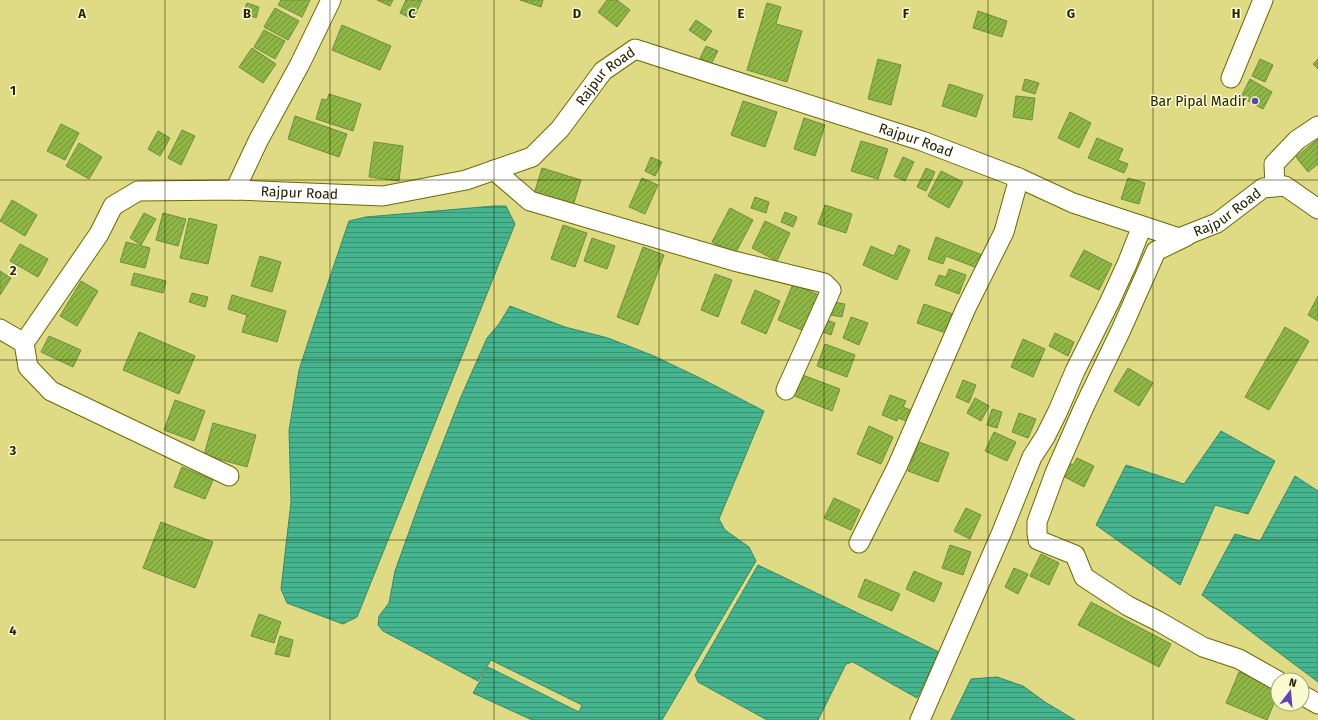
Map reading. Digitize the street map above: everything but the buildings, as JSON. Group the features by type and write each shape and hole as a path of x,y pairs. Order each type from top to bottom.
{"street":[{"path":"235,190 258,141 300,64 332,0"},
{"path":"1230,78 1263,0"},
{"name":"Rajpur Road","path":"24,343 99,234 113,206 138,191 235,190 383,196 466,180 532,157 560,129 603,71 635,49 922,141 1019,178 1073,203 1179,238 1217,223 1264,188 1285,186 1318,209"},
{"path":"1275,186 1274,164 1297,140 1318,126"},
{"path":"494,170 530,202 734,261 824,284 831,290 786,390"},
{"path":"859,543 897,467 966,308 1004,232 1019,178"},
{"path":"920,720 1001,534 1032,457 1045,437 1058,411 1075,371 1128,264 1142,226"},
{"path":"1192,233 1156,251 1055,473 1037,522 1038,540 1075,556 1084,577 1128,606 1158,621 1203,647 1239,659 1270,676"},
{"path":"0,329 24,343 28,367 51,391 229,476"}],"shaded area":[{"path":"506,206 515,224 357,617 343,624 287,603 281,589 291,502 289,430 299,370 349,221 366,217"},
{"path":"510,306 565,327 608,338 654,356 764,411 719,519 725,530 749,547 756,561 662,720 532,720 473,693 488,667 579,712 582,705 491,660 478,681 383,631 378,625 379,616 389,603 395,571 422,496 460,399 487,338 499,324"},
{"path":"1221,431 1275,461 1248,514 1215,505 1180,585 1096,525 1126,465 1184,484"},
{"path":"1295,476 1318,491 1318,682 1310,676 1310,672 1305,672 1202,595 1235,534 1260,541"},
{"path":"758,565 939,652 917,698 853,662 846,664 818,720 767,720 698,682 695,675"},
{"path":"997,677 1023,686 1045,702 1075,720 951,720 971,679"}],"place":[{"name":"Bar Pipal Madir","path":"1255,101"}]}
